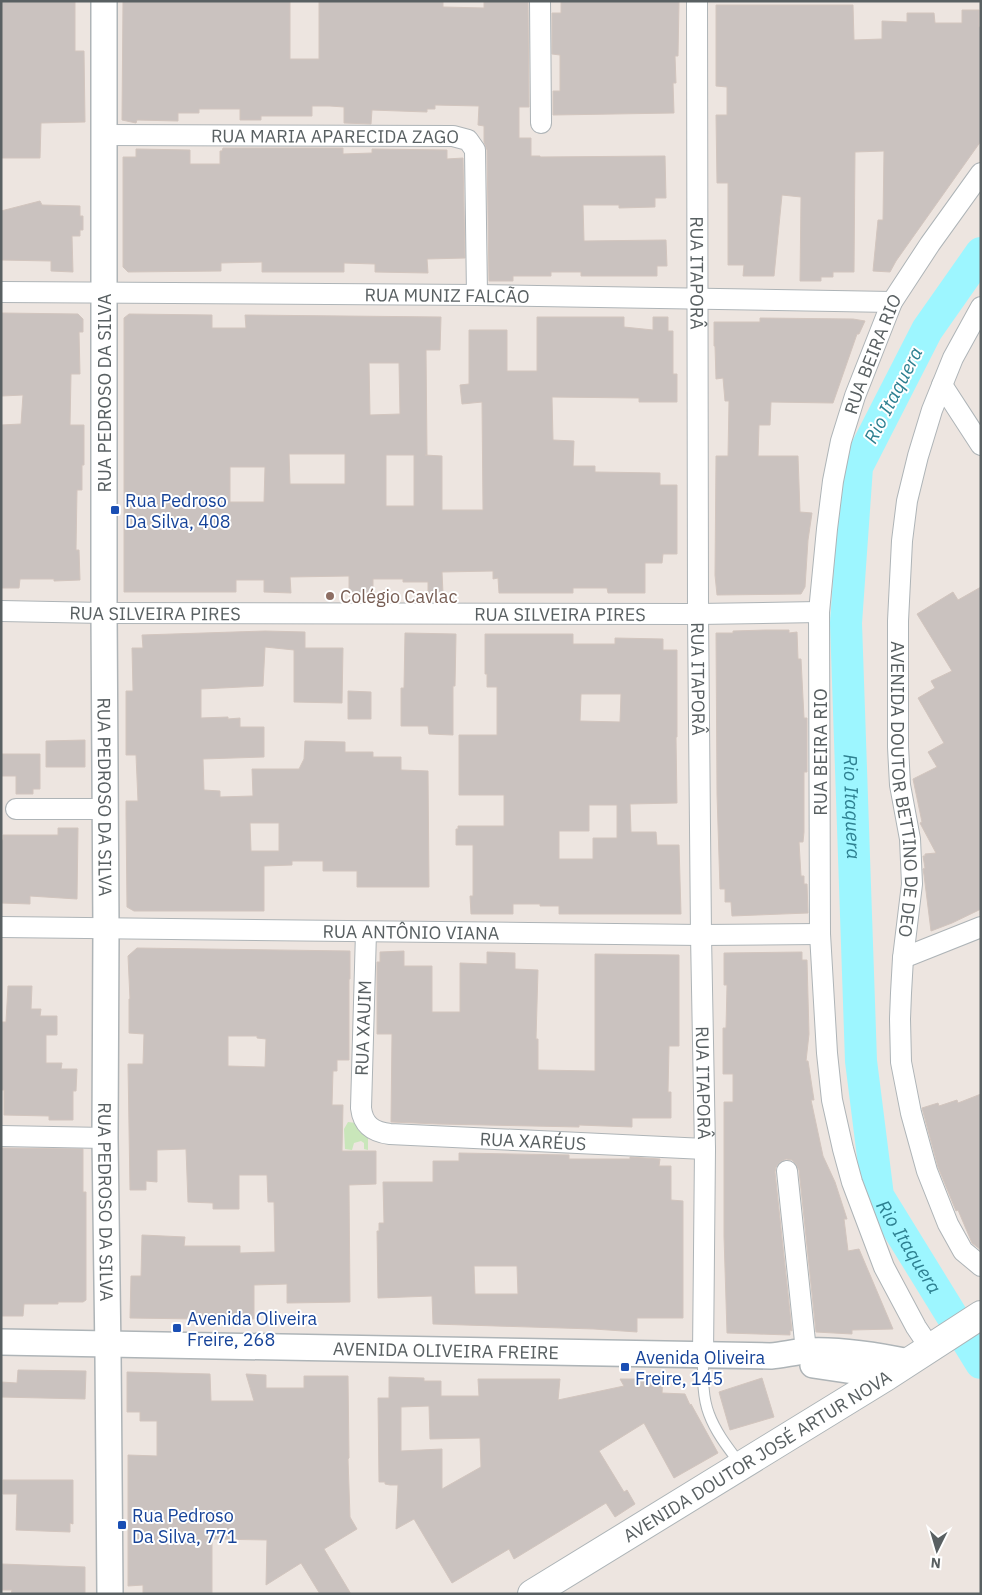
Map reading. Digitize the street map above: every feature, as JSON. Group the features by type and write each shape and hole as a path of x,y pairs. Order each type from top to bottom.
{"main road":[{"name":"AVENIDA DOUTOR JOSÉ ARTUR NOVA","path":"532,1594 917,1357 981,1315"}],"street":[{"name":"RUA PEDROSO DA SILVA","path":"104,1 105,1138 110,1594"},
{"path":"540,1 541,123"},
{"name":"RUA ITAPORÂ","path":"697,1 698,614 705,1149 703,1355"},
{"name":"RUA MARIA APARECIDA ZAGO","path":"104,135 453,136 468,140 475,150 477,295"},
{"name":"RUA BEIRA RIO","path":"917,1357 914,1323 884,1267 852,1182 842,1149 832,1100 827,1053 820,934 820,612 827,529 840,441 872,352 892,302 981,172"},
{"name":"RUA MUNIZ FALCÃO","path":"1,292 477,295 892,302"},
{"name":"AVENIDA DOUTOR BETTINO DE DEO","path":"981,307 953,358 932,410 918,456 907,501 902,541 898,621 898,747 900,785 910,838 912,884 903,958 900,1019 901,1062 911,1112 927,1171 948,1224 963,1251 981,1266"},
{"path":"942,386 981,445"},
{"name":"RUA SILVEIRA PIRES","path":"1,611 104,613 698,614 820,612"},
{"path":"16,809 106,809"},
{"name":"RUA ANTÔNIO VIANA","path":"1,927 701,935 820,934"},
{"path":"903,958 981,927"},
{"name":"RUA XAUIM","path":"365,1123 362,1116 361,1098 366,932"},
{"name":"RUA XARÉUS","path":"365,1123 372,1130 390,1134 705,1149"},
{"path":"1,1136 105,1138"},
{"path":"787,1171 806,1351"},
{"name":"AVENIDA OLIVEIRA FREIRE","path":"1,1342 772,1356 806,1351 917,1357"},
{"name":"AVENIDA OLIVEIRA FREIRE","path":"772,1356 804,1363 917,1357"}],"lane":[{"path":"703,1355 704,1395 709,1414 717,1431 741,1466"}],"green space":[{"path":"348,1122 364,1124 368,1132 368,1150 364,1149 364,1143 361,1141 354,1143 352,1150 345,1149 344,1129"}],"building":[{"path":"2,1 75,1 75,51 84,51 85,122 41,123 40,158 1,158"},
{"path":"123,1 290,1 290,59 319,59 319,1 443,1 443,7 484,8 484,1 528,1 529,107 519,107 519,138 531,138 531,156 665,156 666,198 655,198 655,207 619,208 619,205 583,205 584,241 666,240 667,266 657,266 657,276 581,276 581,272 551,272 551,276 513,276 513,281 489,281 487,150 484,142 484,126 478,125 479,106 435,105 435,109 427,109 427,112 372,110 371,124 344,123 344,107 330,106 312,106 312,116 261,116 261,120 240,120 240,109 199,109 199,113 178,113 178,121 137,120 136,123 122,120"},
{"path":"561,1 679,1 678,56 675,56 676,83 673,83 674,113 553,115 553,91 560,91 560,55 552,54 552,13 561,13"},
{"path":"716,5 853,5 854,40 882,39 882,21 907,22 907,13 934,13 935,23 962,23 962,10 979,10 979,27 981,27 981,141 890,272 873,271 878,220 883,220 884,151 855,152 854,272 833,272 833,277 821,277 821,281 800,281 801,197 782,195 774,276 743,276 744,265 728,265 728,183 717,183 716,115 727,115 727,87 716,86"},
{"path":"223,148 343,148 343,154 372,153 372,149 447,150 447,159 463,158 465,258 427,259 428,273 375,272 375,264 344,263 344,272 262,272 262,262 221,263 221,271 128,272 123,267 123,157 136,157 136,149 190,150 190,164 220,164 220,151"},
{"path":"40,201 42,205 80,206 80,216 83,216 83,230 80,230 80,236 72,236 73,272 51,271 51,261 1,260 1,211"},
{"path":"1,313 78,314 83,319 83,332 79,332 80,374 71,374 70,425 84,425 82,490 77,490 76,550 79,550 80,580 20,579 19,588 1,588 1,425 21,424 23,395 2,396"},
{"path":"129,314 212,315 212,328 246,328 245,315 441,317 440,350 426,350 427,455 425,455 442,456 442,510 483,510 482,402 462,404 460,385 469,384 469,330 507,330 507,371 537,371 537,317 624,317 624,327 653,330 653,317 668,317 668,331 673,331 673,374 677,374 677,402 639,402 639,398 552,397 553,440 574,441 573,466 595,466 595,472 660,473 660,485 677,485 677,554 663,554 662,563 645,563 645,593 608,593 607,588 573,588 573,593 499,593 498,578 493,579 493,571 442,572 443,594 428,594 428,582 403,582 403,579 373,579 373,593 349,593 349,576 290,577 291,593 264,592 264,580 236,580 236,592 124,592 124,318","holes":["369,363 399,363 400,414 370,415","289,454 345,454 345,484 290,484","386,455 414,455 414,506 386,506","230,467 265,467 264,502 230,502"]},
{"path":"760,318 853,319 865,321 859,334 857,334 833,403 771,402 770,425 759,425 758,456 798,456 800,512 812,513 805,587 801,594 717,595 715,575 716,456 728,456 729,401 725,401 723,378 716,379 714,322 760,322"},
{"path":"981,587 981,909 931,931 923,856 936,853 920,823 922,822 913,779 937,767 928,752 944,743 918,698 935,688 931,681 952,671 917,614 953,592 958,600"},
{"path":"789,630 789,633 797,632 798,659 801,659 804,718 807,718 807,772 804,772 804,832 803,842 799,842 801,876 804,876 804,884 807,884 808,913 732,916 731,902 725,902 725,889 720,889 717,794 716,633"},
{"path":"265,631 305,632 305,648 343,648 342,703 294,702 294,650 265,647 263,686 201,689 201,718 240,718 240,727 264,727 264,757 203,759 204,790 220,791 220,797 253,796 252,769 299,769 304,759 305,741 345,742 345,752 373,752 373,757 401,757 401,770 428,771 429,887 357,887 357,871 323,871 323,861 292,861 292,865 264,866 264,911 134,911 127,907 126,801 138,801 136,755 126,755 126,691 133,691 132,648 143,648 142,635","holes":["250,823 279,823 279,851 251,851"]},
{"path":"405,633 456,634 453,735 429,734 428,726 401,726 401,688 404,688"},
{"path":"485,634 573,634 573,644 615,644 615,638 663,639 663,650 677,650 677,803 630,804 631,832 656,832 657,845 679,845 681,914 559,914 559,906 513,904 513,914 471,914 470,896 473,896 473,845 456,845 456,829 458,829 458,826 504,826 504,795 459,795 459,735 497,735 497,687 487,687 487,674 485,674","holes":["581,694 621,694 620,722 580,721","589,805 617,805 617,838 593,838 593,859 559,859 559,831 589,831"]},
{"path":"348,691 371,692 371,719 348,719"},
{"path":"85,740 85,767 46,767 46,741"},
{"path":"1,754 40,754 40,789 33,789 33,794 16,794 16,776 1,776"},
{"path":"58,828 78,828 77,899 30,896 30,904 1,903 1,840 3,840 3,835 58,835"},
{"path":"137,948 350,951 349,1060 337,1060 337,1071 333,1071 332,1105 343,1105 342,1151 376,1151 376,1184 349,1185 350,1302 287,1303 287,1284 254,1285 254,1319 241,1319 241,1322 130,1318 131,1276 141,1276 142,1235 185,1237 184,1246 240,1246 240,1253 275,1252 274,1202 268,1202 267,1175 239,1175 239,1209 213,1209 213,1203 188,1202 186,1149 157,1150 157,1182 146,1181 146,1190 130,1190 128,1064 143,1064 144,1034 129,1033 128,956","holes":["228,1036 257,1036 257,1038 266,1039 265,1067 228,1066"]},
{"path":"404,951 404,966 432,966 432,1012 460,1012 460,963 487,964 487,952 515,953 515,969 538,970 536,1039 538,1039 538,1070 595,1071 595,954 679,955 679,1046 669,1046 668,1092 671,1092 671,1118 632,1118 632,1127 391,1122 392,1034 377,1034 377,962 380,962 380,952"},
{"path":"802,952 802,960 807,960 809,1034 806,1061 808,1061 814,1100 811,1100 823,1156 835,1182 847,1219 844,1219 848,1251 859,1249 893,1329 852,1330 852,1334 816,1332 799,1170 792,1160 786,1159 780,1162 775,1172 792,1331 790,1330 790,1335 727,1333 724,1236 724,1102 733,1102 733,1074 723,1074 723,1028 726,1028 727,985 724,985 724,953"},
{"path":"8,986 32,986 31,1009 41,1009 40,1016 57,1016 57,1035 46,1035 46,1063 62,1063 61,1069 77,1069 76,1091 73,1091 73,1120 49,1120 49,1116 4,1115 4,1090 1,1090 1,1022 6,1022"},
{"path":"981,1094 981,1250 972,1243 958,1210 956,1211 938,1167 922,1108 938,1103 939,1106 957,1100 958,1103"},
{"path":"1,1148 83,1149 83,1192 86,1192 86,1300 83,1302 24,1304 23,1316 1,1316"},
{"path":"459,1153 569,1155 569,1159 630,1159 630,1157 660,1159 659,1166 671,1166 671,1200 683,1201 683,1318 637,1318 637,1332 433,1324 432,1296 378,1298 377,1231 379,1231 379,1223 384,1223 383,1182 433,1182 433,1161 459,1161","holes":["474,1266 517,1266 518,1294 475,1294"]},
{"path":"18,1370 86,1371 85,1399 1,1397 1,1382 17,1383"},
{"path":"127,1372 210,1374 211,1401 254,1401 246,1374 266,1375 266,1388 304,1388 304,1376 348,1376 350,1517 357,1529 324,1549 351,1594 320,1594 301,1563 266,1585 267,1540 212,1539 212,1594 143,1594 143,1585 128,1586 128,1455 157,1456 157,1421 140,1421 140,1412 127,1412"},
{"path":"644,1375 663,1376 662,1393 685,1394 718,1453 674,1478 644,1423 599,1451 624,1492 627,1490 635,1504 615,1517 606,1503 514,1559 509,1549 452,1583 414,1519 396,1529 398,1485 379,1482 378,1398 389,1398 389,1377 424,1378 424,1381 441,1381 441,1396 479,1396 478,1379 560,1379 558,1400 624,1386 620,1379 644,1379","holes":["429,1406 430,1439 480,1438 481,1467 442,1489 442,1449 401,1451 401,1407"]},
{"path":"762,1378 774,1417 730,1430 719,1392"},
{"path":"3,1480 73,1480 73,1524 70,1523 70,1532 16,1530 17,1494 3,1494"},
{"path":"1,1564 85,1567 85,1594 11,1594 12,1590 1,1590"}],"waterway":[{"name":"Rio Itaquera","path":"981,253 927,330 857,467 846,623 861,1061 878,1196 981,1363"}],"place":[{"name":"Rua Pedroso Da Silva, 408","path":"115,510"},
{"name":"Colégio Cavlac","path":"330,596"},
{"name":"Avenida Oliveira Freire, 268","path":"177,1328"},
{"name":"Avenida Oliveira Freire, 145","path":"625,1367"},
{"name":"Rua Pedroso Da Silva, 771","path":"122,1525"}]}
